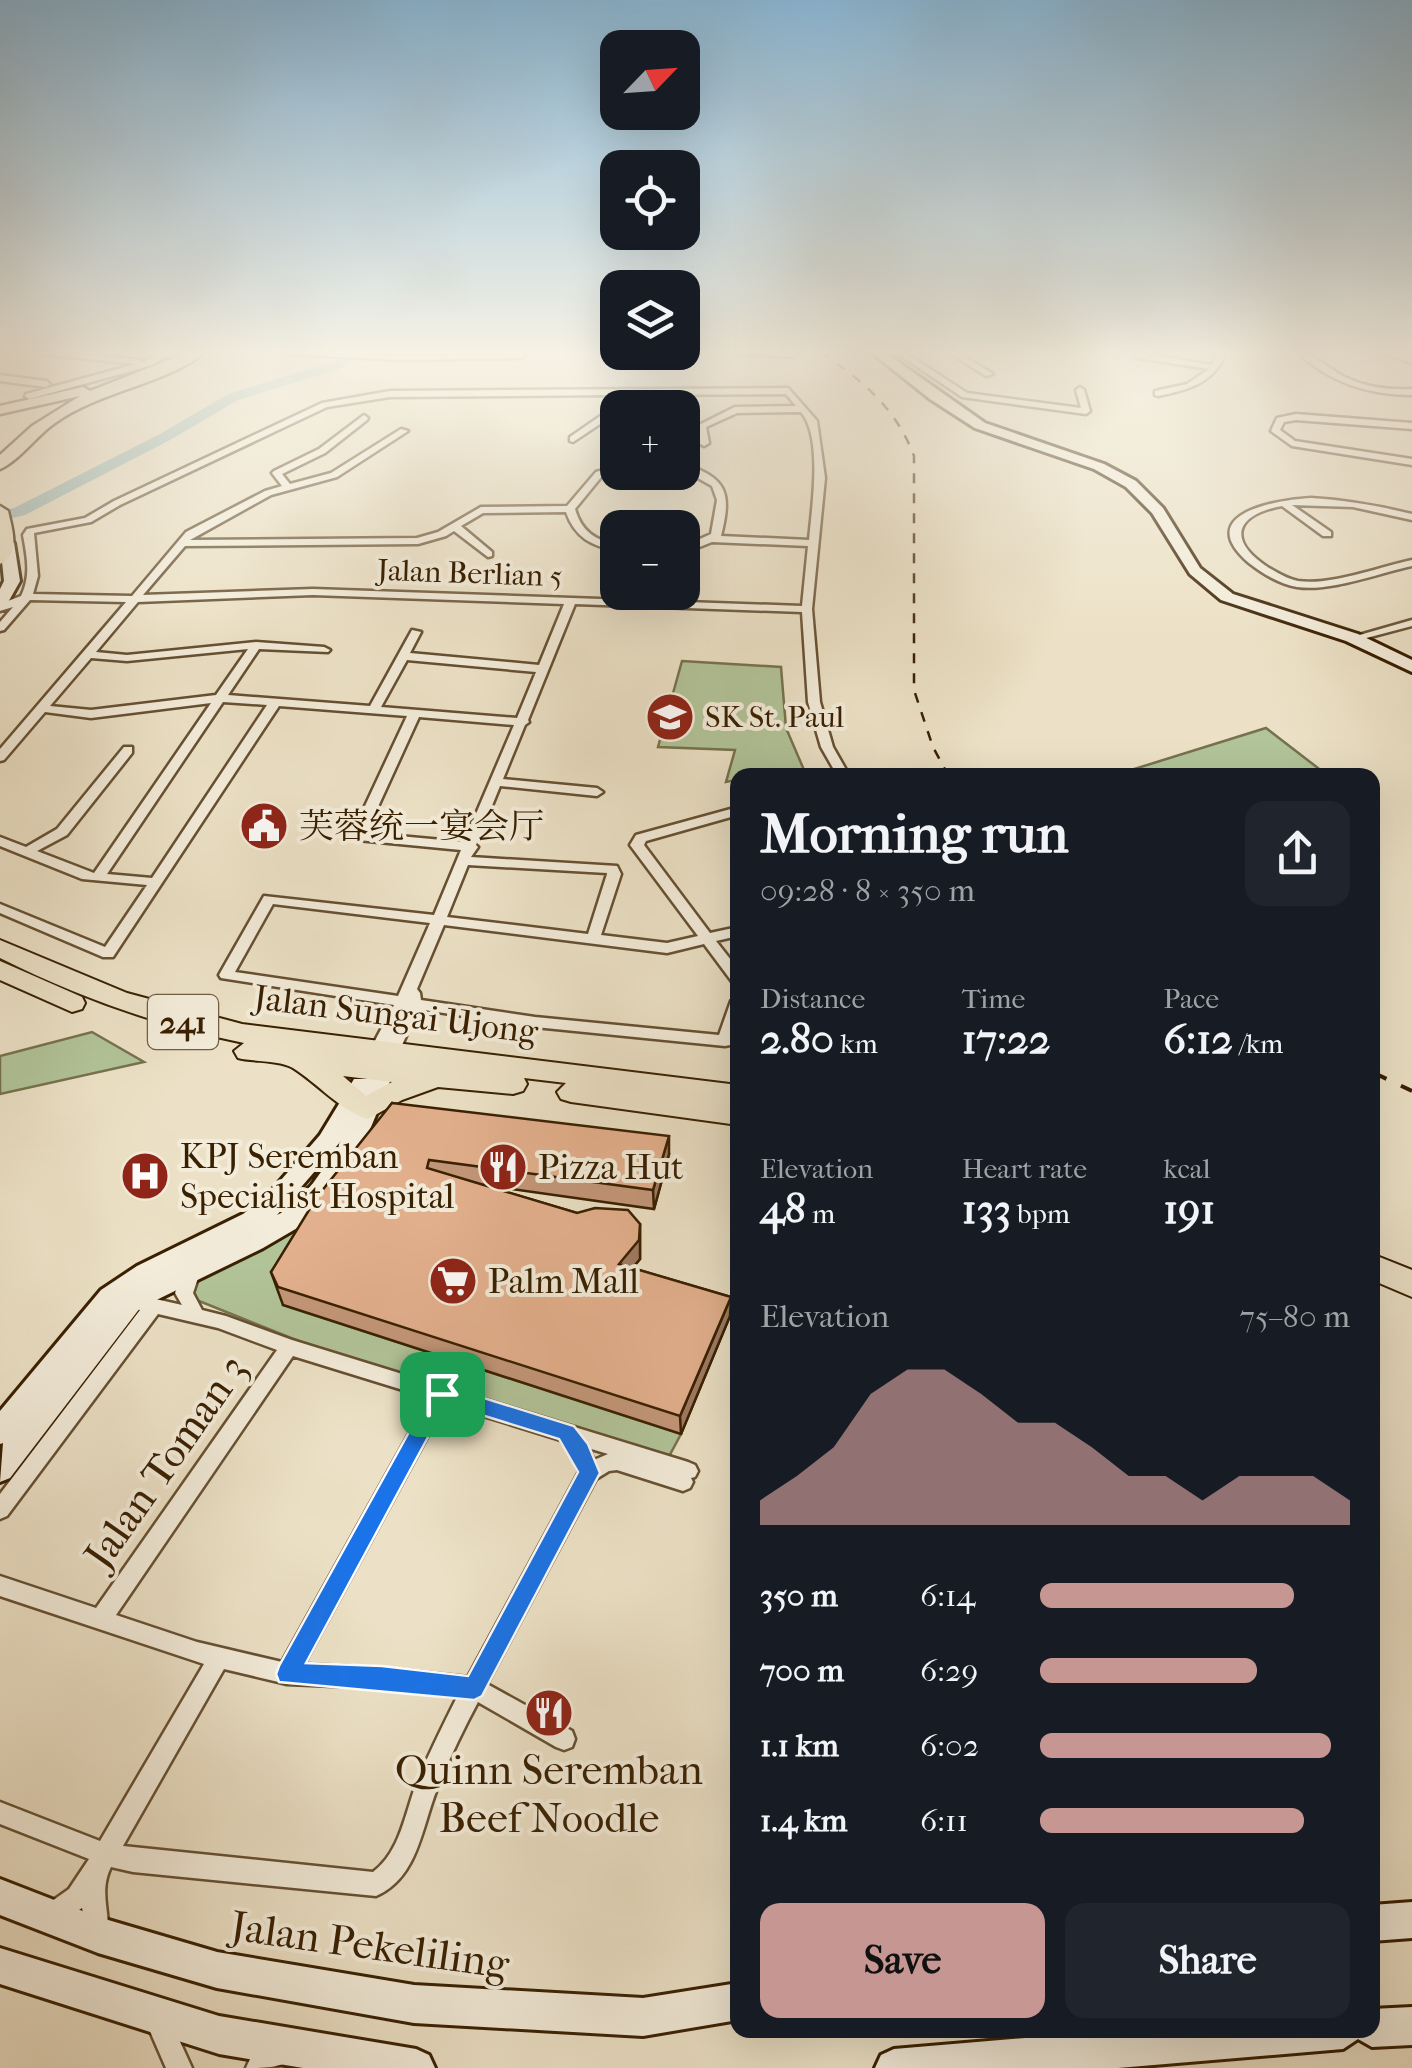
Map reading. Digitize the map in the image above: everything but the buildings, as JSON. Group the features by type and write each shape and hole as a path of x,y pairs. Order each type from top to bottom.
{"highway":[{"name":"Jalan Sungai Ujong","path":"0,948 56,976 180,1021 337,1045 373,1037 391,1038 445,1068 730,1115"},
{"name":"Jalan Sungai Ujong","path":"0,970 108,1018 172,1036 292,1059 391,1038"},
{"path":"292,1059 344,1088 361,1105 445,1068 412,1043 391,1038"},
{"name":"Jalan Sungai Ujong","path":"445,1068 730,1094"},
{"path":"1380,1250 1412,1264"},
{"path":"1380,1270 1412,1284"}],"main road":[{"path":"0,511 3,546"}],"street":[{"path":"0,628 30,597 36,562 28,535 31,532 97,516 234,449"},
{"path":"286,486 276,473 326,449"},
{"path":"0,756 182,543 216,518 286,486 334,475 375,449"},
{"path":"816,449 820,478 807,609 814,702 827,747 839,768"},
{"path":"1048,449 1087,460 1132,485 1162,512 1183,560 1212,588 1253,608 1354,638 1412,667"},
{"path":"1327,449 1412,462"},
{"path":"182,543 396,542 442,534 481,510 570,509 600,474"},
{"path":"700,474 720,490 725,501 713,539"},
{"path":"1412,517 1341,503 1285,504 1253,512 1239,520 1234,530 1236,544 1273,575 1303,586 1412,563"},
{"path":"1285,504 1327,534"},
{"path":"570,509 587,540 600,543"},
{"path":"454,526 488,554"},
{"path":"700,544 713,539 815,542"},
{"path":"0,606 11,586 12,575 3,546"},
{"name":"Jalan Berlian 5","path":"11,586 30,597"},
{"name":"Jalan Berlian 5","path":"0,606 30,597 132,599 314,592 807,609"},
{"path":"0,1432 132,1301 290,1220 320,1194 349,1152 361,1105 571,601"},
{"path":"1354,638 1412,623"},
{"path":"374,709 416,632"},
{"path":"86,654 127,658 256,645 324,650"},
{"path":"98,877 256,645"},
{"path":"403,656 544,668"},
{"path":"41,708 91,714 222,698 523,722"},
{"path":"0,908 108,954 274,704"},
{"path":"415,712 358,836 468,854 612,869 614,874 593,939"},
{"path":"26,852 62,832 128,750"},
{"path":"498,782 596,792"},
{"path":"730,817 638,840 730,969"},
{"path":"0,841 87,876 154,882"},
{"path":"730,933 668,948 268,900 226,974 391,1038 535,1022 725,1041 730,1026"},
{"path":"0,1510 146,1274 252,1221 276,1202 361,1105"},
{"path":"190,1272 184,1293 196,1315"},
{"path":"0,1813 101,1860 376,1884 395,1869 427,1786 474,1688 589,1473 606,1463 617,1462 685,1476 566,1432 196,1315 132,1301"},
{"name":"Jalan Toman 3","path":"102,1617 289,1346"},
{"path":"0,1469 79,1385"},
{"path":"288,1674 442,1394"},
{"path":"566,1432 580,1450 589,1473"},
{"path":"0,1586 219,1658 288,1674 382,1678 474,1688 564,1738"},
{"path":"50,1916 77,1897 219,1658"},
{"path":"98,1935 92,1897 101,1860"},
{"name":"Jalan Pekeliling","path":"0,1897 98,1935 217,1970 414,2004 643,2017 730,2002"},
{"path":"1380,1922 1412,1920"},
{"path":"0,1966 219,2035 416,2068"},
{"path":"154,2014 179,2068"},
{"path":"1380,2028 1412,2026"},
{"path":"894,2068 1248,2038"},
{"path":"259,2068 292,2048"}],"green space":[{"path":"682,661 781,667 786,728 803,768 730,768 730,781 726,782 735,750 658,747"},
{"path":"1266,728 1318,768 1137,768"},
{"path":"92,1032 144,1062 0,1094 0,1056"},
{"path":"377,1122 395,1122 283,1305 681,1434 666,1462 366,1368 194,1299 193,1280 325,1192"}],"waterway":[{"path":"0,516 19,512 143,449"}],"railway":[{"path":"911,449 914,690 944,768"},
{"path":"1380,1076 1412,1091"}],"place":[{"name":"SK St. Paul","path":"670,717"},
{"name":"芙蓉统一宴会厅","path":"264,826"},
{"name":"Pizza Hut","path":"503,1167"},
{"name":"KPJ Seremban Specialist Hospital","path":"145,1176"},
{"name":"Palm Mall","path":"453,1281"},
{"name":"Quinn Seremban Beef Noodle","path":"549,1713"}],"route":[{"path":"442,1394 566,1432 580,1450 589,1473 474,1688 382,1678 288,1674 442,1394"}]}
